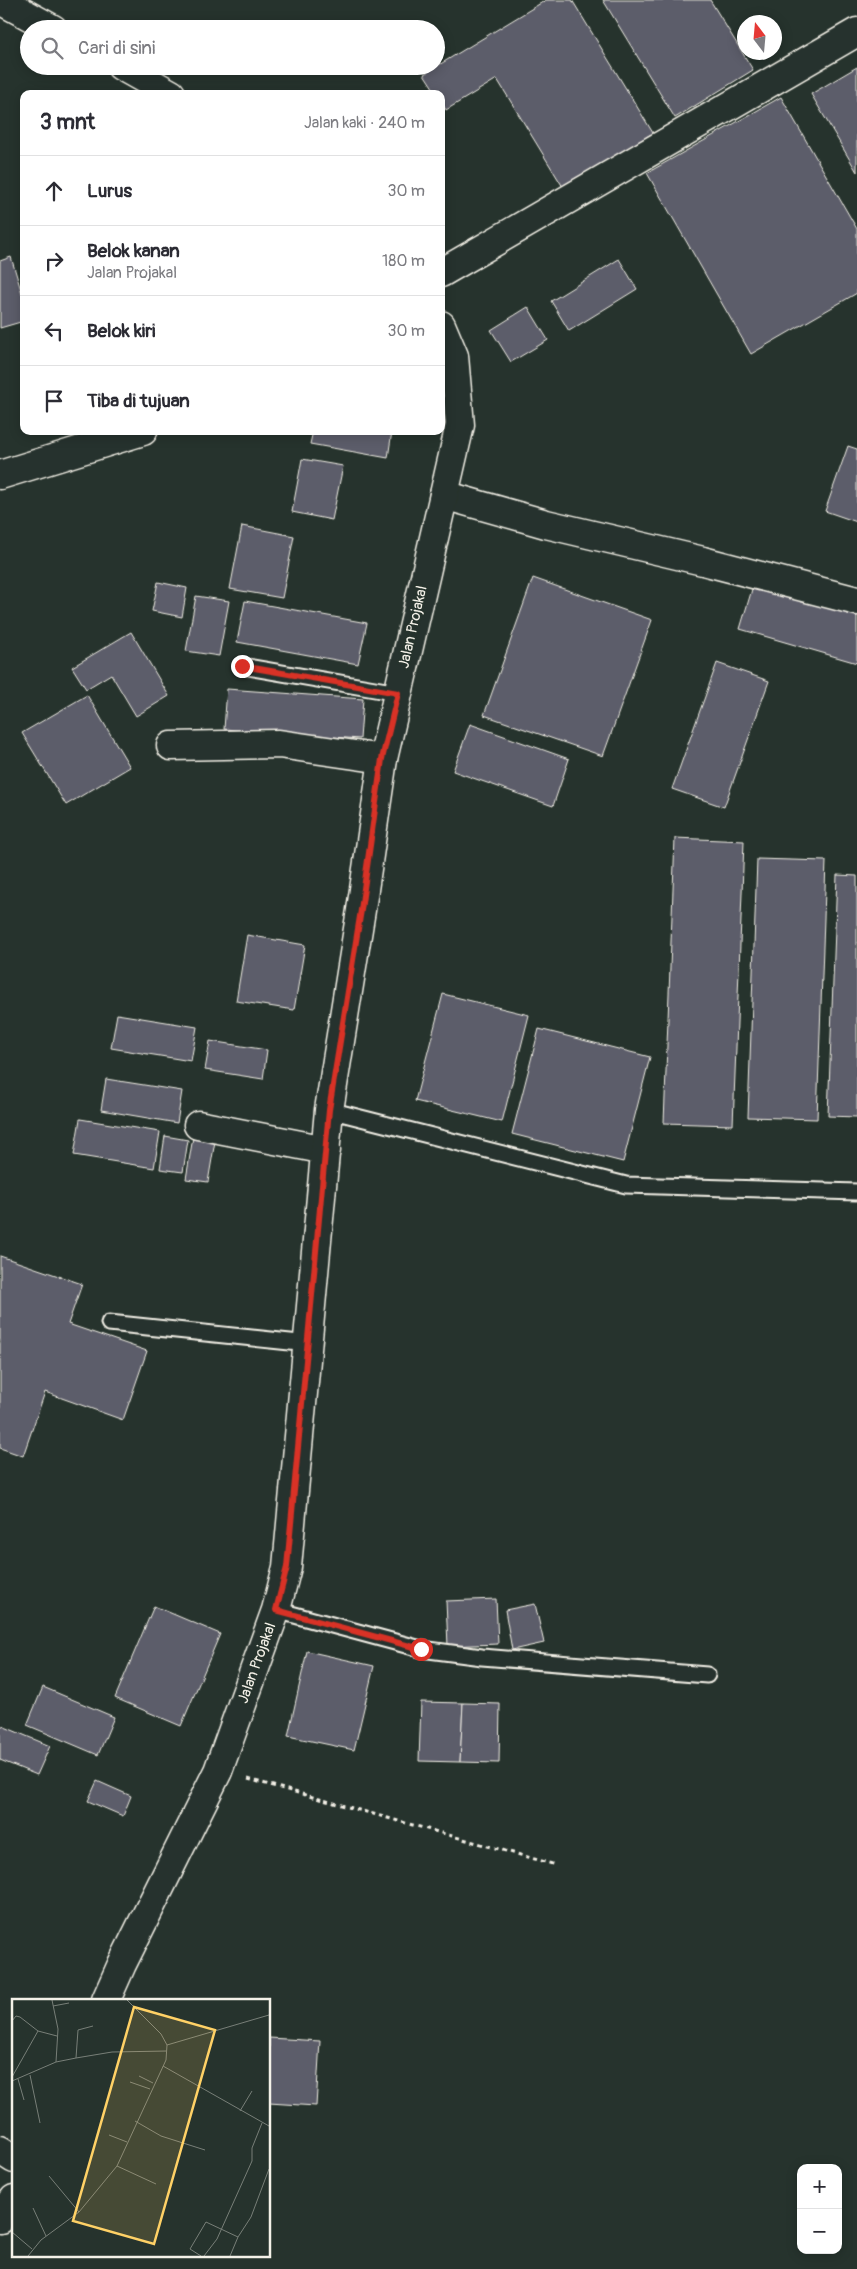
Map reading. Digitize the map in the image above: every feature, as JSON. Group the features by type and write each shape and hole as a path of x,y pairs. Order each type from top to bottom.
{"main road":[{"path":"0,0 37,20"},
{"path":"445,271 857,32"},
{"path":"137,75 164,90"},
{"name":"Jalan Projakal","path":"106,1999 218,1771 276,1610 287,1567 329,1110 361,910 382,759 460,425 454,356 445,339"},
{"path":"0,475 130,435"},
{"path":"444,495 546,524 857,601"},
{"path":"171,746 280,744 382,759"},
{"path":"198,1125 326,1150"},
{"path":"0,2150 12,2158"},
{"path":"0,2219 12,2201"}],"lane":[{"path":"242,666 398,693"},
{"path":"329,1110 626,1185 857,1192"},
{"path":"109,1323 309,1344"},
{"path":"276,1610 421,1649 482,1657 707,1675"}],"path":[{"path":"218,1771 556,1865"}],"building":[{"path":"546,0 572,0 653,133 563,187 497,79 446,110 445,90 434,90 425,75 445,75 445,61"},
{"path":"603,0 710,0 737,44 737,60 747,60 753,70 675,118"},
{"path":"857,67 857,172 811,94"},
{"path":"781,97 857,229 857,293 751,354 647,173"},
{"path":"11,257 20,287 20,322 0,328 0,261"},
{"path":"619,259 637,289 569,331 551,301"},
{"path":"528,307 548,340 511,362 491,330"},
{"path":"312,435 391,435 388,458 310,444"},
{"path":"848,446 857,449 857,522 825,511"},
{"path":"302,459 343,466 332,520 292,512"},
{"path":"242,526 294,536 282,598 230,589"},
{"path":"533,578 652,620 603,756 484,715"},
{"path":"158,582 187,588 182,617 152,611"},
{"path":"753,586 857,616 857,663 740,629"},
{"path":"196,596 229,601 219,656 186,651"},
{"path":"245,601 367,623 358,664 237,642"},
{"path":"131,632 169,696 136,716 111,674 86,689 72,667"},
{"path":"717,663 769,681 724,807 672,789"},
{"path":"227,689 363,699 360,739 224,729"},
{"path":"87,695 130,767 66,805 22,733"},
{"path":"470,724 569,759 553,806 453,771"},
{"path":"675,838 744,841 733,1125 664,1123"},
{"path":"757,859 826,861 817,1119 748,1117"},
{"path":"837,875 857,876 857,1117 828,1116"},
{"path":"247,935 305,945 294,1010 236,1001"},
{"path":"443,994 529,1015 502,1122 415,1101"},
{"path":"117,1014 197,1027 191,1061 111,1048"},
{"path":"539,1029 650,1057 623,1162 512,1134"},
{"path":"210,1041 267,1050 263,1079 205,1070"},
{"path":"106,1079 182,1091 177,1123 101,1110"},
{"path":"80,1119 160,1132 154,1168 74,1155"},
{"path":"165,1136 188,1140 183,1172 160,1169"},
{"path":"193,1137 215,1141 208,1182 186,1179"},
{"path":"0,1256 82,1284 68,1324 147,1351 123,1420 45,1392 23,1456 0,1448"},
{"path":"496,1599 498,1644 448,1646 446,1601"},
{"path":"535,1604 544,1643 512,1650 505,1610"},
{"path":"154,1606 220,1634 181,1726 115,1698"},
{"path":"307,1651 374,1666 354,1750 288,1736"},
{"path":"43,1687 114,1717 98,1755 27,1725"},
{"path":"421,1702 463,1703 460,1762 419,1761"},
{"path":"463,1703 500,1704 499,1763 460,1762"},
{"path":"0,1725 50,1746 37,1775 0,1760"},
{"path":"97,1781 131,1796 123,1816 88,1801"},
{"path":"270,2038 320,2041 316,2106 270,2103"}],"route":[{"path":"242,666 398,693 382,759 361,910 329,1110 287,1567 276,1610 421,1649"}]}
